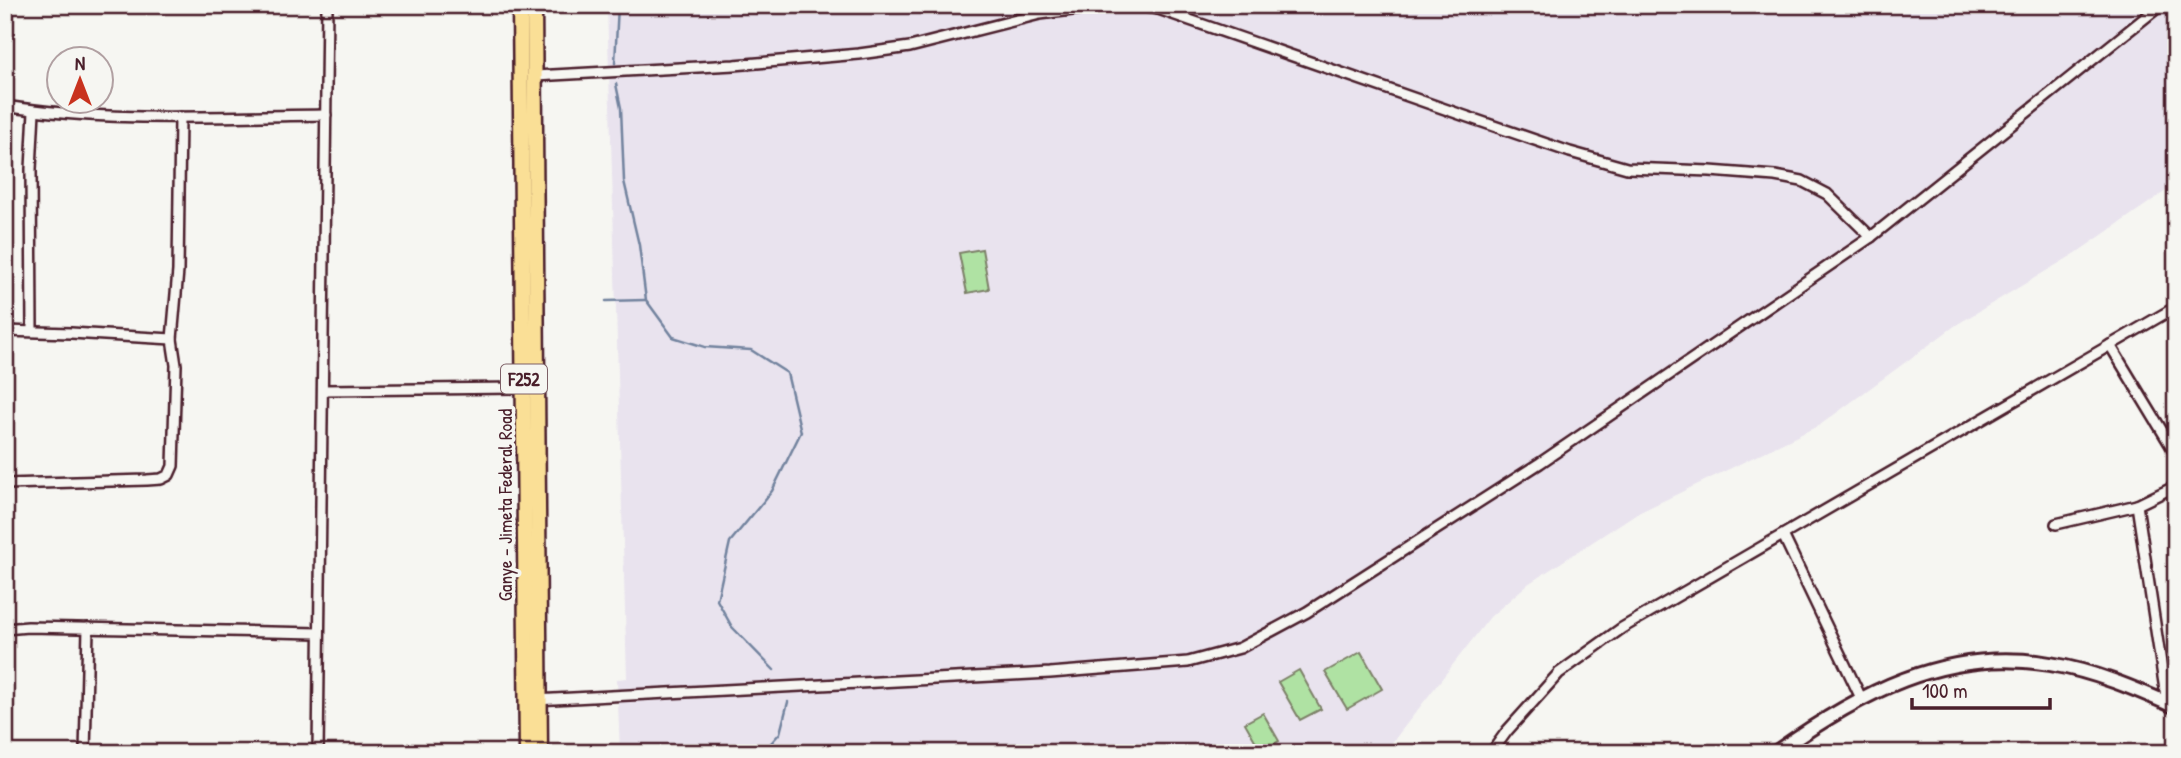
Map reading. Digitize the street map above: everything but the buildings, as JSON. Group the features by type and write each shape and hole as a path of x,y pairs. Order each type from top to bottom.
{"main road":[{"name":"Ganye - Jimeta Federal Road","path":"520,5 524,388 533,700 540,753"},
{"name":"Ganye - Jimeta Federal Road","path":"527,753 533,700 534,5"},
{"path":"1775,753 1861,698 1922,673 1980,662 2052,664 2085,672 2171,705"}],"street":[{"path":"318,753 327,5"},
{"path":"535,76 734,65 859,54 910,47 1040,14 1113,5"},
{"path":"1135,5 1158,9 1534,140 1627,168 1710,171 1802,181 1827,194 1871,237"},
{"path":"533,700 1050,673 1188,662 1240,648 1307,612 1540,463 1871,237 2161,5"},
{"path":"5,106 34,111 180,117 326,115"},
{"path":"32,331 31,181 34,111"},
{"path":"5,484 147,480 161,479 169,475 173,466 176,365 172,339 178,271 180,117"},
{"path":"1491,753 1559,673 1622,628 2176,307"},
{"path":"5,331 172,339"},
{"path":"2110,345 2176,454"},
{"path":"324,390 524,388"},
{"path":"2056,524 2137,505 2176,486"},
{"path":"2137,505 2171,705"},
{"path":"1783,535 1861,698"},
{"path":"5,629 28,627 319,632"},
{"path":"85,753 88,628"}],"shaded area":[{"path":"607,5 2176,5 2176,184 2076,253 1956,325 1820,425 1634,515 1528,584 1490,617 1384,753 620,753 617,679 627,678"}],"green space":[{"path":"982,249 989,289 967,293 959,253"},
{"path":"1361,652 1382,689 1347,709 1325,672"},
{"path":"1299,670 1321,709 1300,720 1278,682"},
{"path":"1263,713 1279,741 1261,751 1245,723"}],"waterway":[{"path":"615,63 618,5"},
{"path":"616,84 621,108 624,181 639,245 646,300 673,337 705,347 751,350 787,373 801,432 772,491 730,542 717,600 732,627 774,670"},
{"path":"606,301 645,300"},
{"path":"762,753 780,733 788,702"}]}
